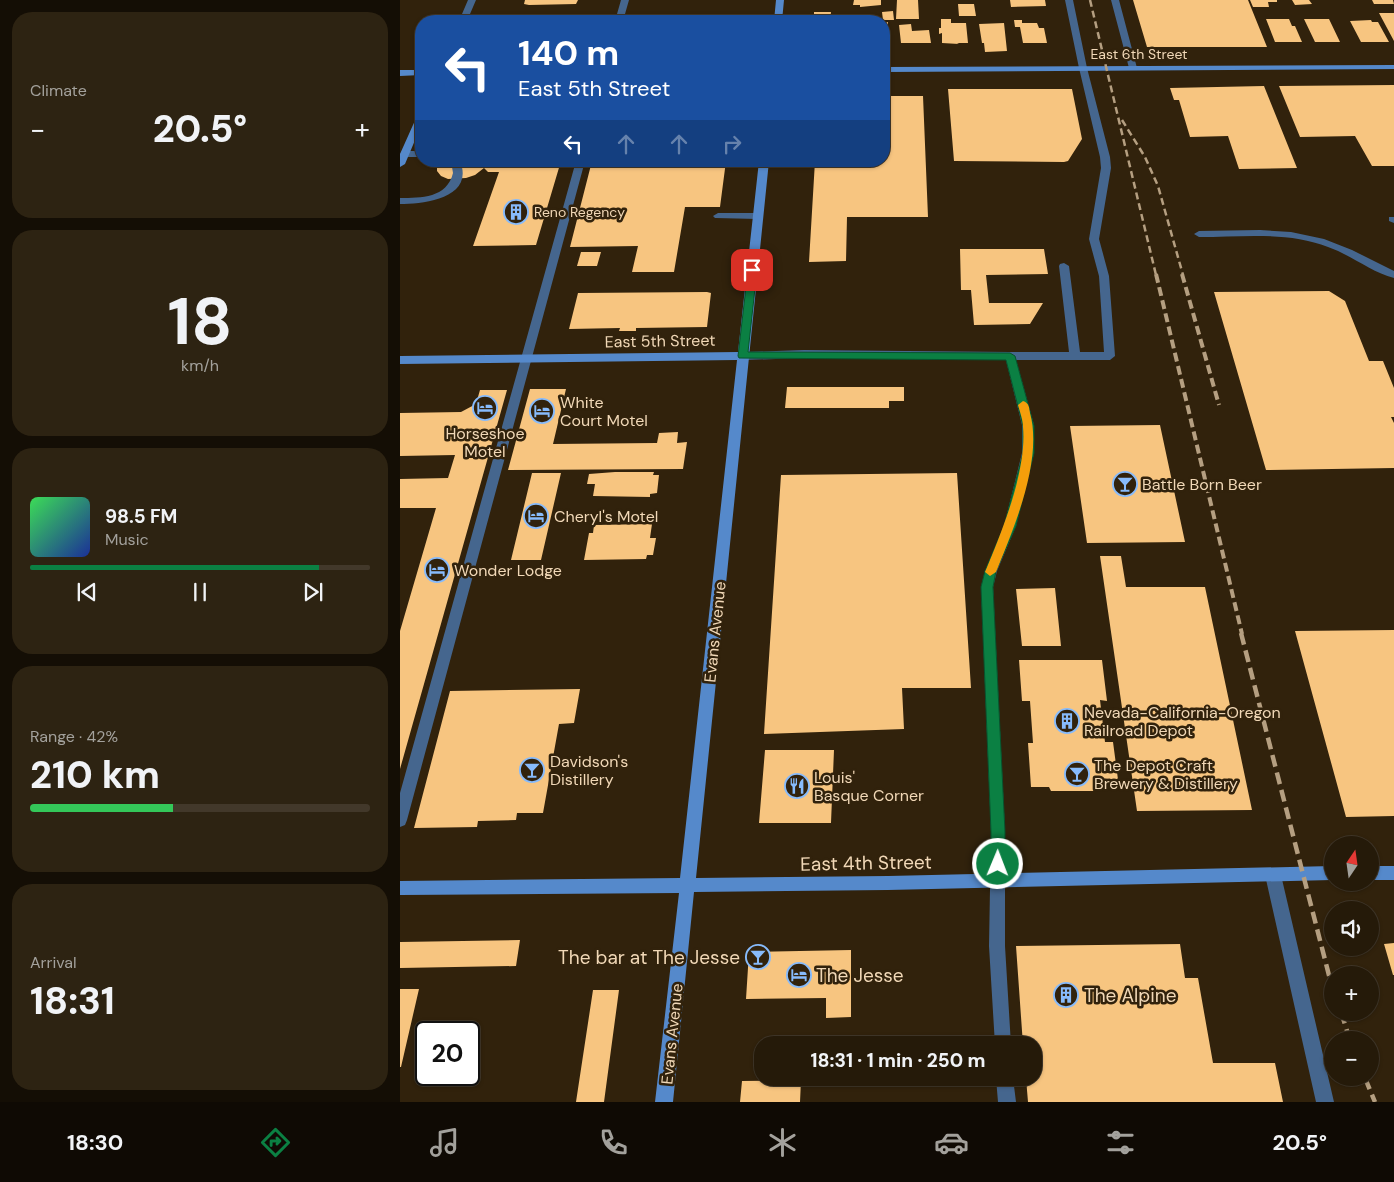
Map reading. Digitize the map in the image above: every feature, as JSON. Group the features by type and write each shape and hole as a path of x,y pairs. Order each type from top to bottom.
{"street":[{"path":"466,15 472,0"},
{"path":"621,15 626,0"},
{"path":"779,15 780,0"},
{"path":"1069,0 1083,68"},
{"path":"1115,0 1133,68"},
{"name":"East 6th Street","path":"890,70 1394,67"},
{"name":"East 5th Street","path":"400,360 804,354 1110,356 1104,276 1094,239 1106,168 1105,157 1083,68"},
{"path":"400,73 415,73"},
{"path":"400,164 415,129"},
{"path":"404,154 415,154"},
{"path":"400,201 426,200 446,192 455,182 458,175 458,167"},
{"path":"400,820 528,359 555,279 580,167"},
{"name":"Evans Avenue","path":"664,1102 729,509 763,167"},
{"path":"718,216 758,216"},
{"path":"1199,234 1301,237 1322,241 1340,248 1394,276"},
{"path":"1064,266 1075,356"},
{"path":"1003,1036 997,946 998,832 987,587 991,571 1010,526 1028,453 1028,426 1010,356"},
{"path":"1379,873 1394,873"},
{"name":"East 4th Street","path":"400,888 688,886 1324,874"},
{"path":"1272,875 1325,1102"},
{"path":"1006,1086 1007,1102"}],"building":[{"path":"525,0 578,0 576,4 529,5 524,4"},
{"path":"854,0 881,0 881,5 860,7 860,5 853,5"},
{"path":"897,0 918,0 919,19 896,19"},
{"path":"1010,0 1045,0 1046,6 1011,7"},
{"path":"1133,0 1248,0 1267,47 1147,47"},
{"path":"1250,0 1277,0 1277,2 1268,2 1269,7 1253,7"},
{"path":"1292,0 1309,0 1312,4 1295,5"},
{"path":"1372,0 1393,0 1394,4 1374,4"},
{"path":"958,4 974,4 976,16 959,16"},
{"path":"893,11 894,20 890,20 890,15 882,15 882,12"},
{"path":"814,12 831,12 831,15 814,15"},
{"path":"1379,13 1394,13 1394,41"},
{"path":"941,19 951,19 951,23 966,23 968,43 942,43 942,33 939,34"},
{"path":"1266,19 1289,19 1292,26 1295,26 1302,42 1275,42"},
{"path":"1304,19 1329,19 1340,42 1315,42"},
{"path":"1014,20 1022,20 1022,23 1037,23 1039,28 1044,28 1047,43 1023,43 1020,27 1015,27"},
{"path":"1371,20 1372,22 1378,22 1389,42 1361,42 1350,21"},
{"path":"1004,23 1007,51 985,52 979,24"},
{"path":"911,24 912,31 929,30 931,43 901,43 899,25"},
{"path":"1394,85 1394,166 1372,166 1355,136 1300,137 1279,86"},
{"path":"1264,86 1297,168 1239,169 1228,136 1190,137 1179,100 1174,100 1170,88"},
{"path":"948,89 1072,89 1082,139 1068,161 1064,162 954,161"},
{"path":"890,96 923,96 928,217 847,217 846,261 809,262 815,167 890,167"},
{"name":"Reno Regency","path":"437,167 559,167 536,245 473,246 499,172 488,172 484,168 475,175 466,178 448,179 441,176 437,171"},
{"path":"590,167 725,167 720,207 685,207 674,272 632,272 638,246 570,247"},
{"path":"960,249 1044,249 1048,274 986,275 989,303 1043,303 1030,324 974,325 971,290 961,290"},
{"path":"581,252 601,252 597,266 577,266"},
{"path":"1329,291 1345,301 1369,361 1383,361 1394,388 1394,417 1391,417 1394,423 1394,468 1266,470 1214,292"},
{"path":"578,293 711,293 707,327 636,328 636,331 619,331 620,328 569,329"},
{"path":"787,387 904,387 904,401 889,401 889,408 785,408"},
{"name":"White Court Motel","path":"530,389 566,389 553,444 657,443 659,433 678,432 677,443 687,442 683,469 508,470"},
{"path":"480,390 507,390 400,769 400,631 436,508 400,508 400,479 448,478 455,455 400,456 400,413 461,412 476,404"},
{"name":"Battle Born Beer","path":"1160,425 1185,542 1087,543 1070,426"},
{"path":"654,472 653,475 659,475 657,493 650,494 650,497 593,496 595,484 587,484 589,474"},
{"name":"Cheryl's Motel","path":"532,473 561,473 541,560 511,560"},
{"path":"957,473 971,688 902,688 904,729 764,734 781,475"},
{"path":"652,524 650,538 656,538 653,555 647,555 646,559 584,560 589,533 593,533 594,525"},
{"path":"1100,556 1121,556 1126,587 1205,587 1252,810 1137,811"},
{"path":"1055,588 1061,646 1022,646 1016,589"},
{"path":"1394,630 1394,816 1346,817 1295,631"},
{"name":"Nevada-California-Oregon Railroad Depot","path":"1019,660 1102,660 1107,701 1100,700 1105,742 1113,742 1119,787 1099,787 1096,791 1051,791 1049,787 1031,787 1028,743 1033,743 1030,701 1022,701"},
{"path":"580,689 574,723 559,724 543,813 517,813 516,820 478,821 477,827 414,828 450,691"},
{"name":"Louis' Basque Corner","path":"765,750 834,750 831,823 759,823"},
{"path":"520,940 516,966 400,968 400,942"},
{"path":"1394,943 1394,975 1393,975 1384,944"},
{"path":"1180,944 1185,978 1198,978 1213,1063 1275,1063 1283,1102 1028,1102 1027,1086 1042,1086 1042,1036 1022,1036 1016,946"},
{"name":"The Jesse","path":"851,950 851,1017 826,1018 826,998 746,999 749,952"},
{"path":"400,989 419,989 401,1067 400,1067"},
{"path":"593,990 619,990 604,1102 576,1102"},
{"path":"742,1081 754,1081 754,1086 801,1086 800,1102 740,1102"}],"railway":[{"path":"1090,0 1156,275"},
{"path":"1122,120 1145,157 1158,186 1183,275"},
{"path":"1156,274 1242,634"},
{"path":"1182,274 1219,405"},
{"path":"1241,633 1327,966"},
{"path":"1344,1021 1347,1031"},
{"path":"1368,1086 1375,1102"}],"slow traffic":[{"path":"990,572 1010,526 1022,484 1028,453 1028,426 1023,405"}],"place":[{"name":"Reno Regency","path":"516,212"},
{"name":"Horseshoe Motel","path":"485,408"},
{"name":"White Court Motel","path":"542,411"},
{"name":"Battle Born Beer","path":"1125,484"},
{"name":"Cheryl's Motel","path":"536,516"},
{"name":"Wonder Lodge","path":"437,570"},
{"name":"Nevada-California-Oregon Railroad Depot","path":"1067,721"},
{"name":"Davidson's Distillery","path":"532,770"},
{"name":"The Depot Craft Brewery & Distillery","path":"1077,774"},
{"name":"Louis' Basque Corner","path":"797,786"},
{"name":"The bar at The Jesse","path":"758,957"},
{"name":"The Jesse","path":"799,975"},
{"name":"The Alpine","path":"1066,995"}],"route":[{"path":"752,270 743,356 804,354 1010,356 1028,426 1028,453 1022,484 1010,526 991,571 987,587 998,864"}]}
